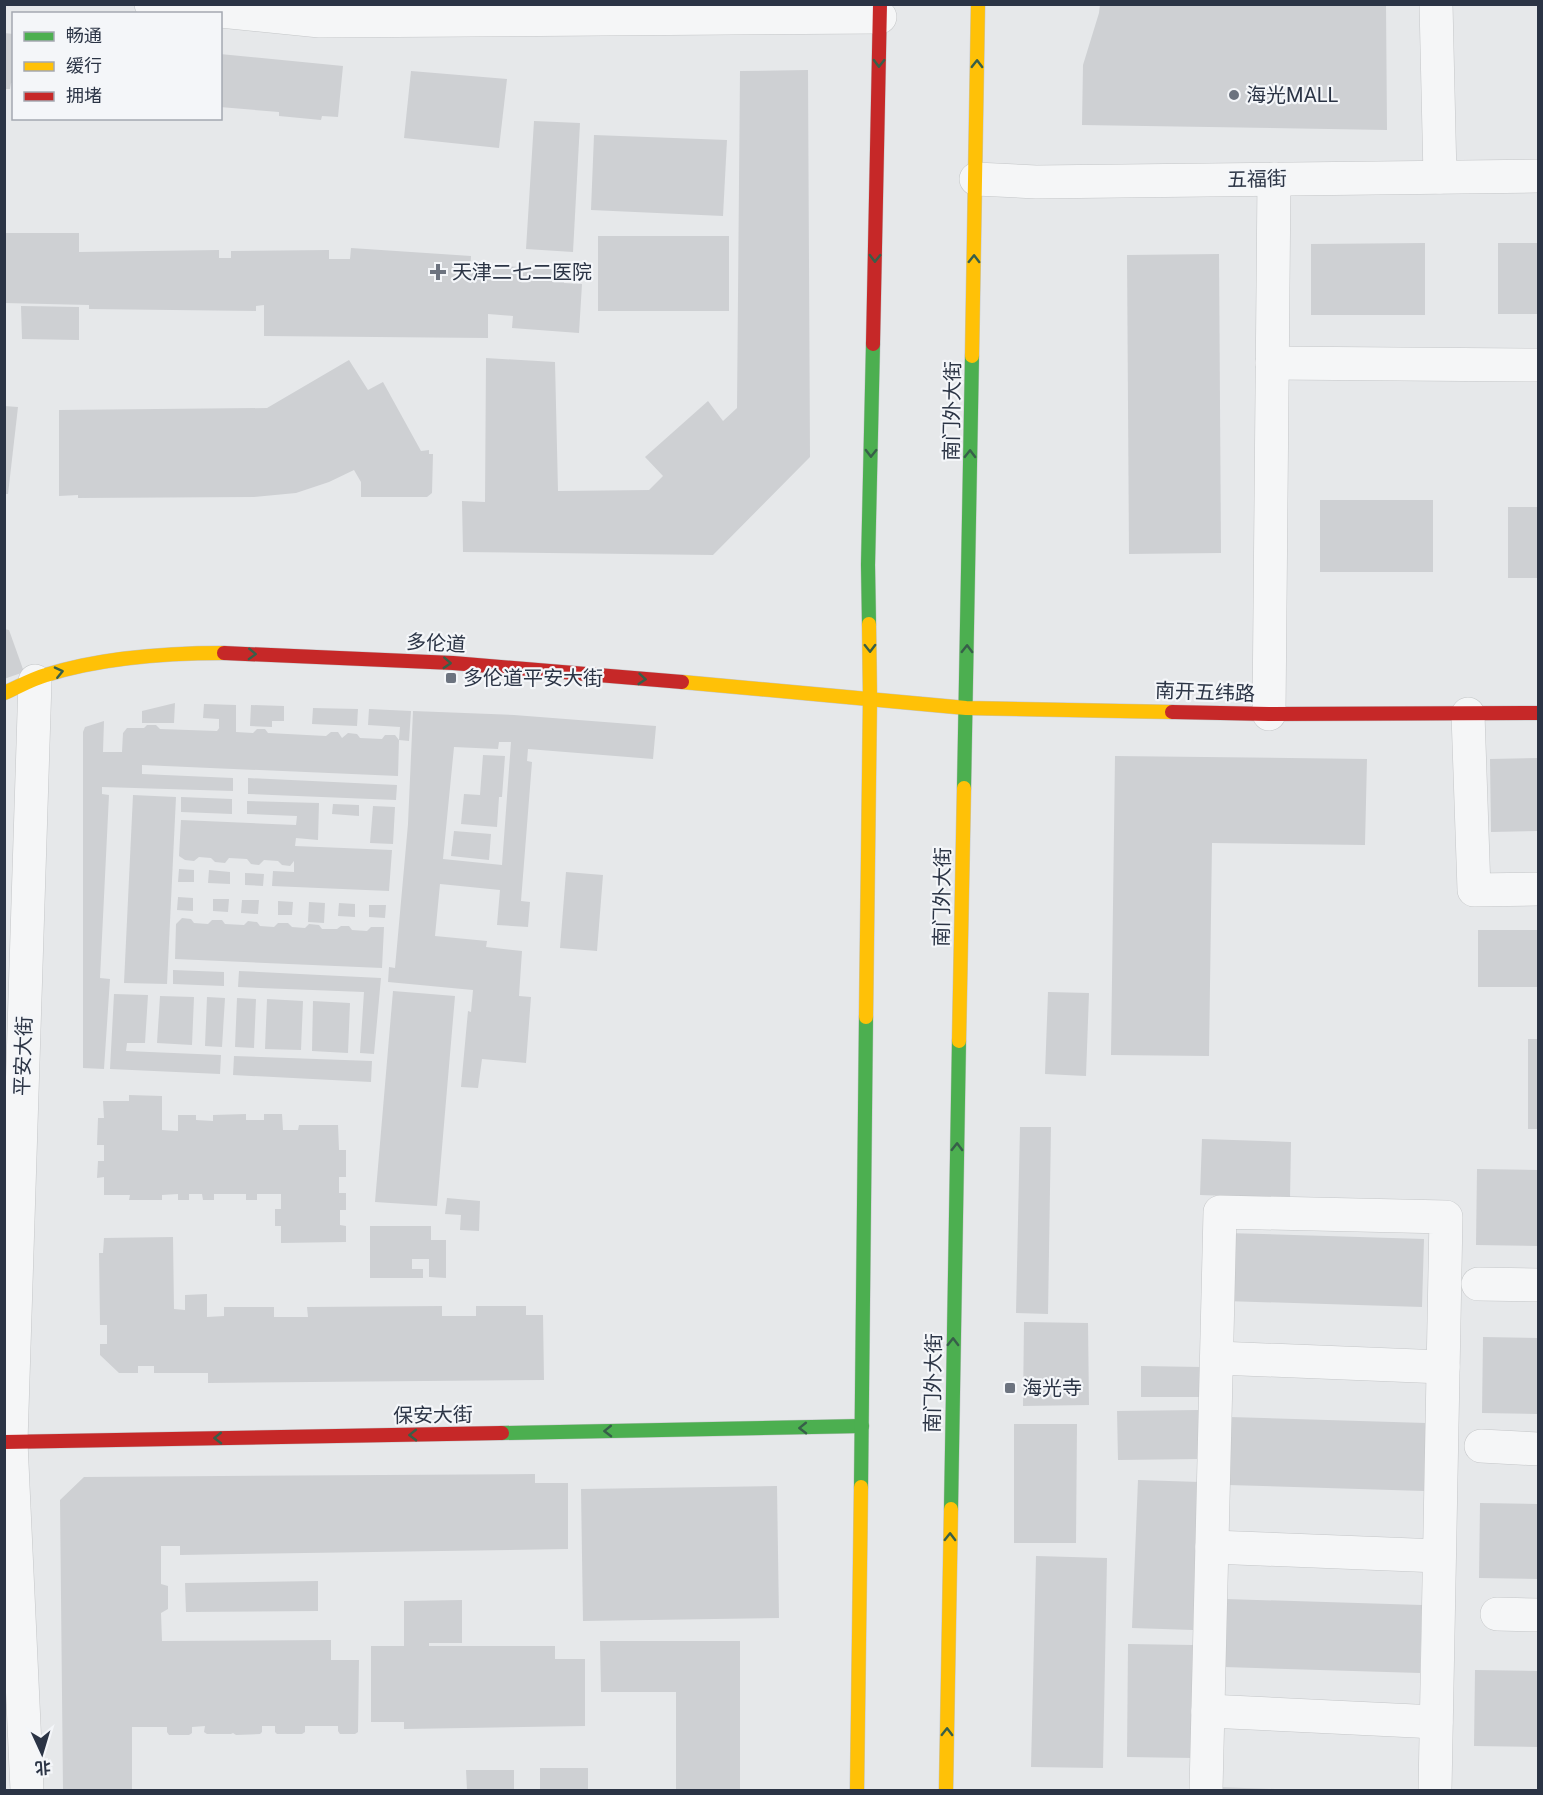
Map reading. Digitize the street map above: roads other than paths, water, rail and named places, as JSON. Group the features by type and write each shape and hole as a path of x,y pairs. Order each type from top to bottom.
{"main road":[{"name":"南门外大街","path":"946,1791 978,4"},
{"path":"857,1791 870,698 868,565 880,11"},
{"name":"多伦道","path":"4,693 46,675 95,664 181,653 244,653 453,663 870,698"},
{"name":"南开五纬路","path":"870,698 966,708 1269,714 1539,713"},
{"name":"保安大街","path":"8,1442 861,1426"}],"street":[{"path":"151,4 320,21 880,11"},
{"path":"1436,4 1440,177"},
{"name":"五福街","path":"976,179 1036,182 1539,176"},
{"path":"1269,714 1274,179"},
{"path":"1272,363 1539,365"},
{"name":"平安大街","path":"27,1791 8,1442 35,681"},
{"path":"1468,714 1474,890 1539,889"},
{"path":"1206,1791 1220,1212 1446,1217 1435,1791"},
{"path":"1478,1284 1539,1285"},
{"path":"1216,1358 1443,1367"},
{"path":"1481,1446 1539,1449"},
{"path":"1212,1547 1439,1556"},
{"path":"1497,1614 1539,1615"},
{"path":"1208,1711 1436,1722"}],"place":[{"name":"海光MALL","path":"1234,95"},
{"name":"天津二七二医院","path":"438,272"},
{"name":"多伦道平安大街","path":"451,678"},
{"name":"海光寺","path":"1010,1388"}]}
